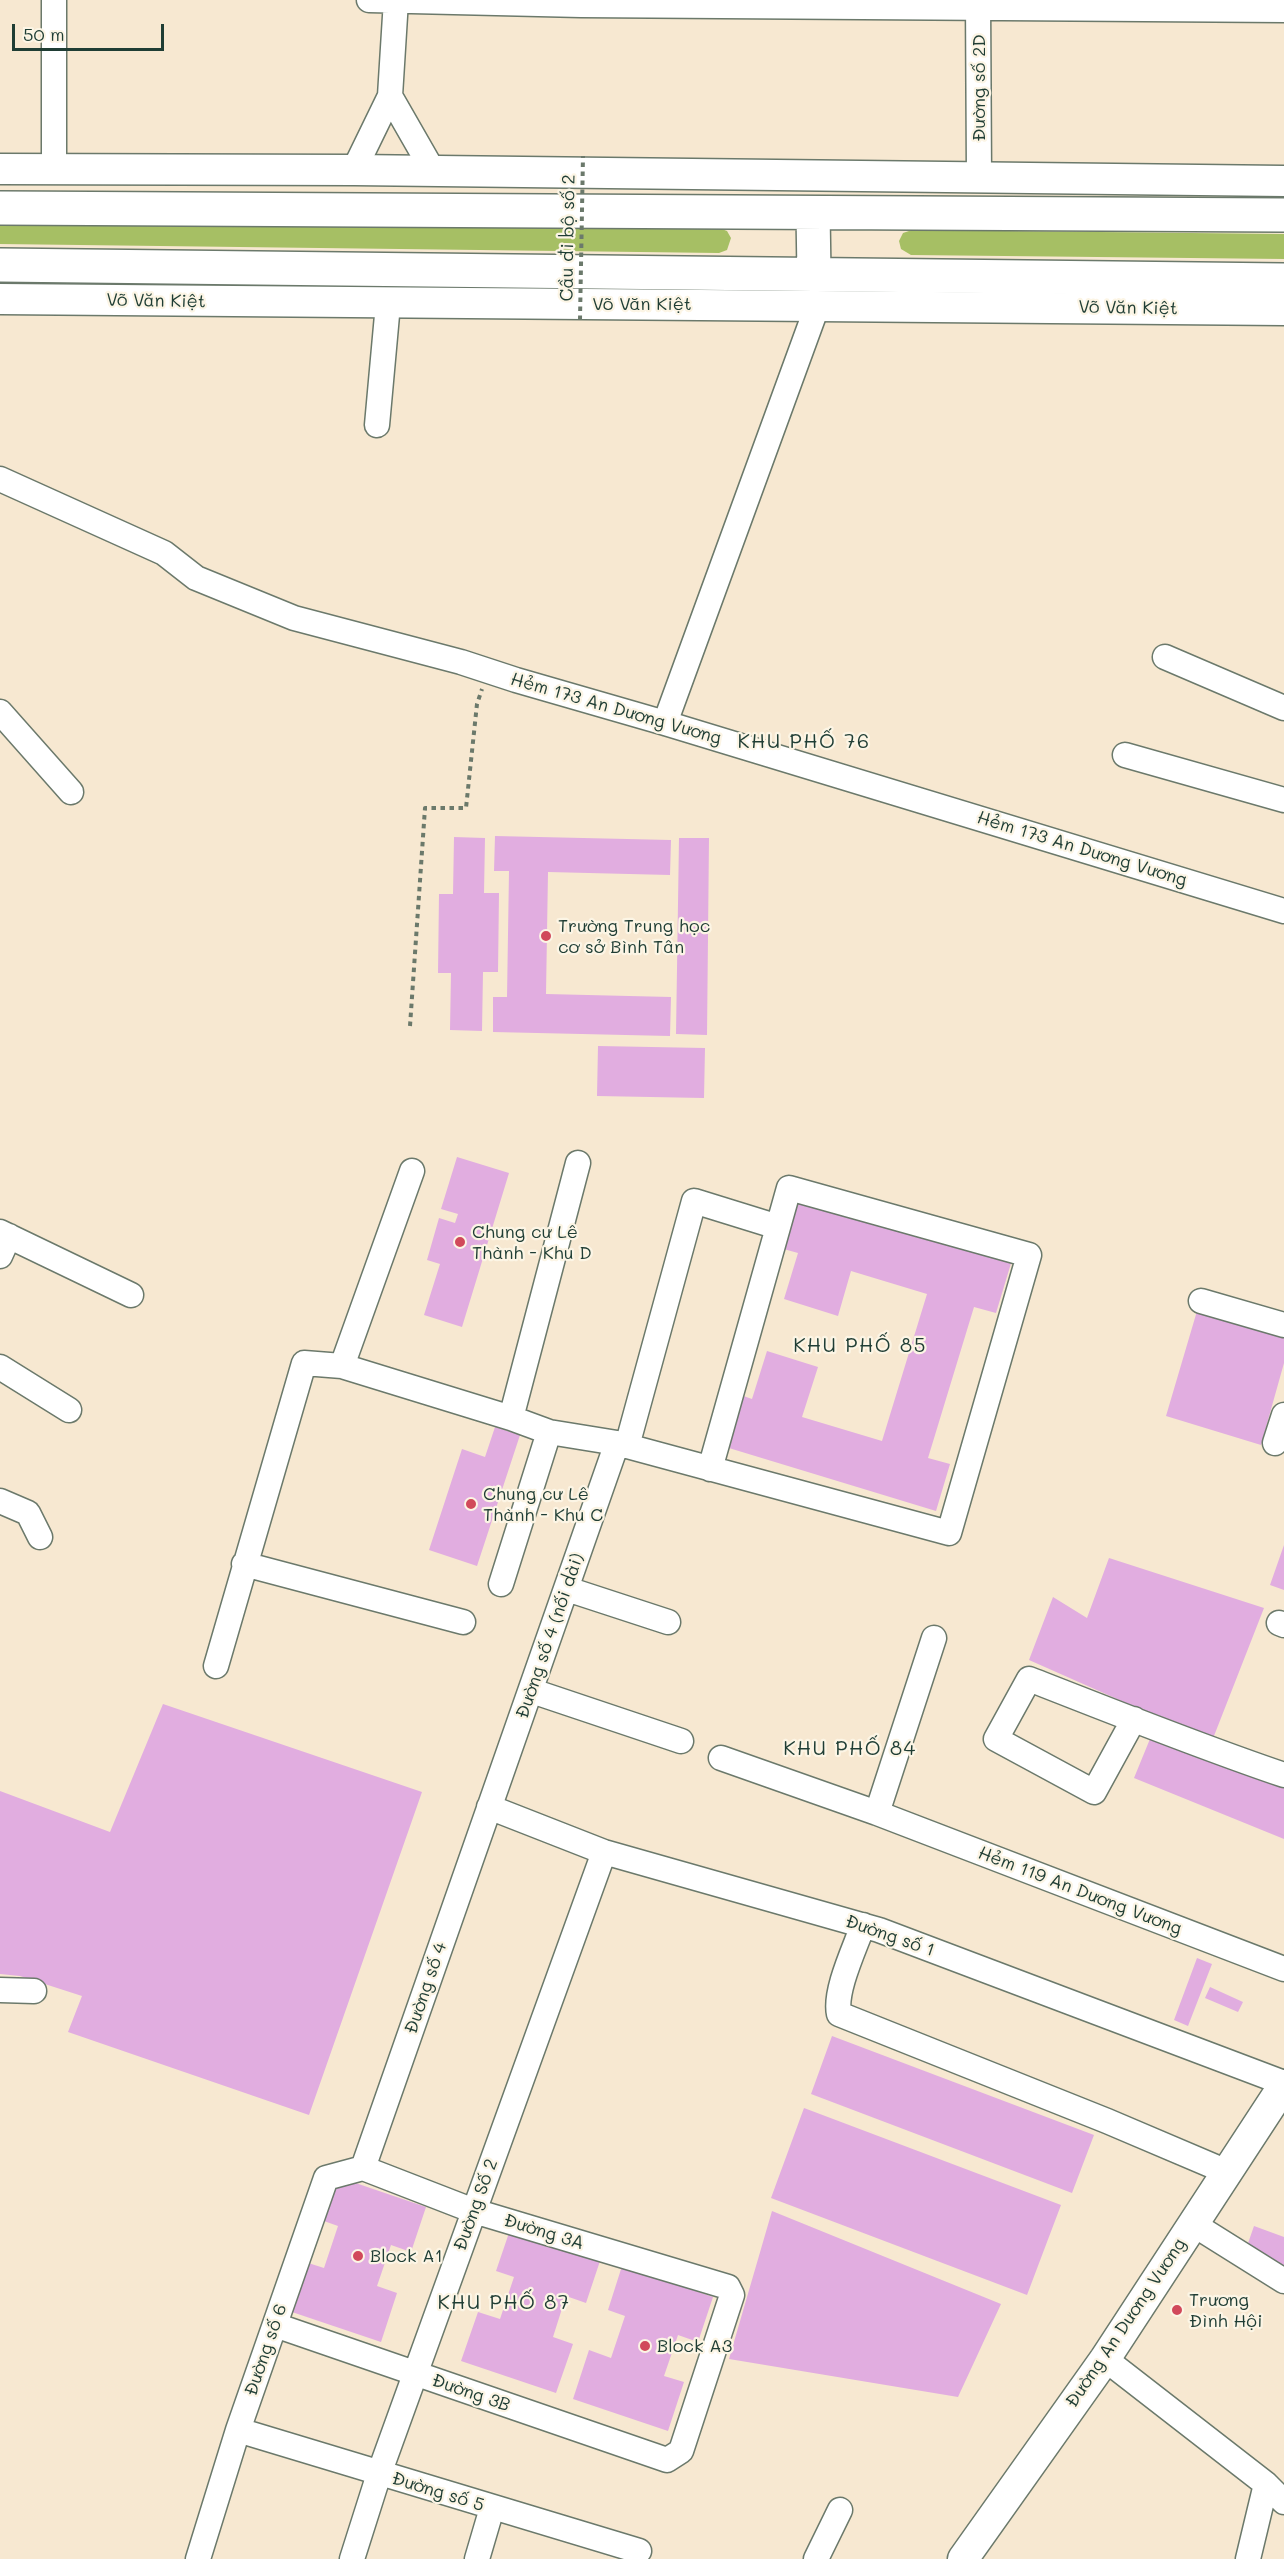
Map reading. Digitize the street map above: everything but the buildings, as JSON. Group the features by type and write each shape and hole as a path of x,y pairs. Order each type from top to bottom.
{"highway":[{"path":"0,208 1284,215"},
{"path":"813,213 816,289"},
{"name":"Võ Văn Kiệt","path":"0,265 816,289 1284,279"}],"main road":[{"path":"0,169 354,170 1284,180"},
{"name":"Võ Văn Kiệt","path":"0,299 388,304 816,289 1284,310"},
{"name":"Đường An Dương Vương","path":"963,2559 1105,2358 1284,2084"}],"street":[{"path":"54,0 54,170"},
{"path":"369,0 1134,4 1284,10"},
{"path":"354,170 390,96 396,0"},
{"name":"Đường số 2D","path":"978,4 979,176"},
{"path":"390,96 433,171"},
{"path":"665,723 816,289"},
{"path":"377,425 388,304"},
{"name":"Hẻm 173 An Dương Vương","path":"0,479 164,553 196,578 294,618 488,671 665,723 1284,911"},
{"path":"1165,657 1284,708"},
{"path":"0,712 71,792"},
{"path":"1125,755 1284,800"},
{"path":"511,1418 578,1163"},
{"path":"342,1366 412,1171"},
{"path":"216,1666 304,1363 342,1366 549,1432 622,1444 710,1469 949,1533 1029,1255 789,1188 710,1469"},
{"name":"Đường số 4 (nối dài)","path":"489,1807 622,1444 694,1201 778,1227"},
{"path":"3,1241 131,1295"},
{"path":"1201,1301 1284,1325"},
{"path":"0,1367 69,1410"},
{"path":"1275,1443 1284,1415"},
{"path":"501,1584 549,1432"},
{"path":"0,1501 28,1513 40,1537"},
{"path":"244,1564 463,1622"},
{"path":"567,1589 669,1622"},
{"path":"877,1813 934,1638"},
{"path":"1134,1719 1094,1792 996,1739 1029,1679 1284,1775"},
{"path":"532,1690 681,1741"},
{"name":"Hẻm 119 An Dương Vương","path":"721,1758 877,1813 1284,1969"},
{"name":"Đường số 1","path":"489,1807 604,1852 863,1925 1284,2084"},
{"name":"Đường số 4","path":"363,2168 489,1807"},
{"name":"Đường Số 2","path":"352,2559 379,2474 604,1852"},
{"path":"863,1925 843,1984 838,2014 1107,2121 1227,2172"},
{"path":"0,1990 34,1991"},
{"name":"Đường 3A","path":"363,2168 474,2211 728,2287 732,2295 681,2451 667,2460"},
{"name":"Đường số 6","path":"198,2559 238,2430 326,2178 363,2168"},
{"path":"1193,2224 1284,2281"},
{"name":"Đường 3B","path":"275,2325 667,2460"},
{"path":"1105,2358 1266,2484 1284,2502"},
{"name":"Đường số 5","path":"238,2430 639,2552"},
{"path":"1248,2559 1266,2484"},
{"path":"477,2559 492,2508"},
{"path":"816,2559 840,2510"}],"path":[{"name":"Cầu đi bộ số 2","path":"580,320 583,156"},
{"path":"410,1026 425,808 466,808 477,704 488,671"}],"green space":[{"path":"0,219 719,228 727,231 731,238 727,250 719,253 0,244"},
{"path":"912,230 1284,234 1284,259 911,255 901,249 899,241 903,233"}],"place":[{"name":"Trường Trung học cơ sở Bình Tân","path":"546,936"},
{"name":"Chung cư Lê Thành - Khu D","path":"460,1242"},
{"name":"Chung cư Lê Thành - Khu C","path":"471,1504"},
{"name":"Block A1","path":"358,2256"},
{"name":"Trương Đình Hội","path":"1177,2310"},
{"name":"Block A3","path":"645,2346"}],"district":[{"name":"KHU PHỐ 76","path":"804,742"},
{"name":"KHU PHỐ 85","path":"860,1346"},
{"name":"KHU PHỐ 84","path":"850,1749"},
{"name":"KHU PHỐ 87","path":"504,2303"}]}
